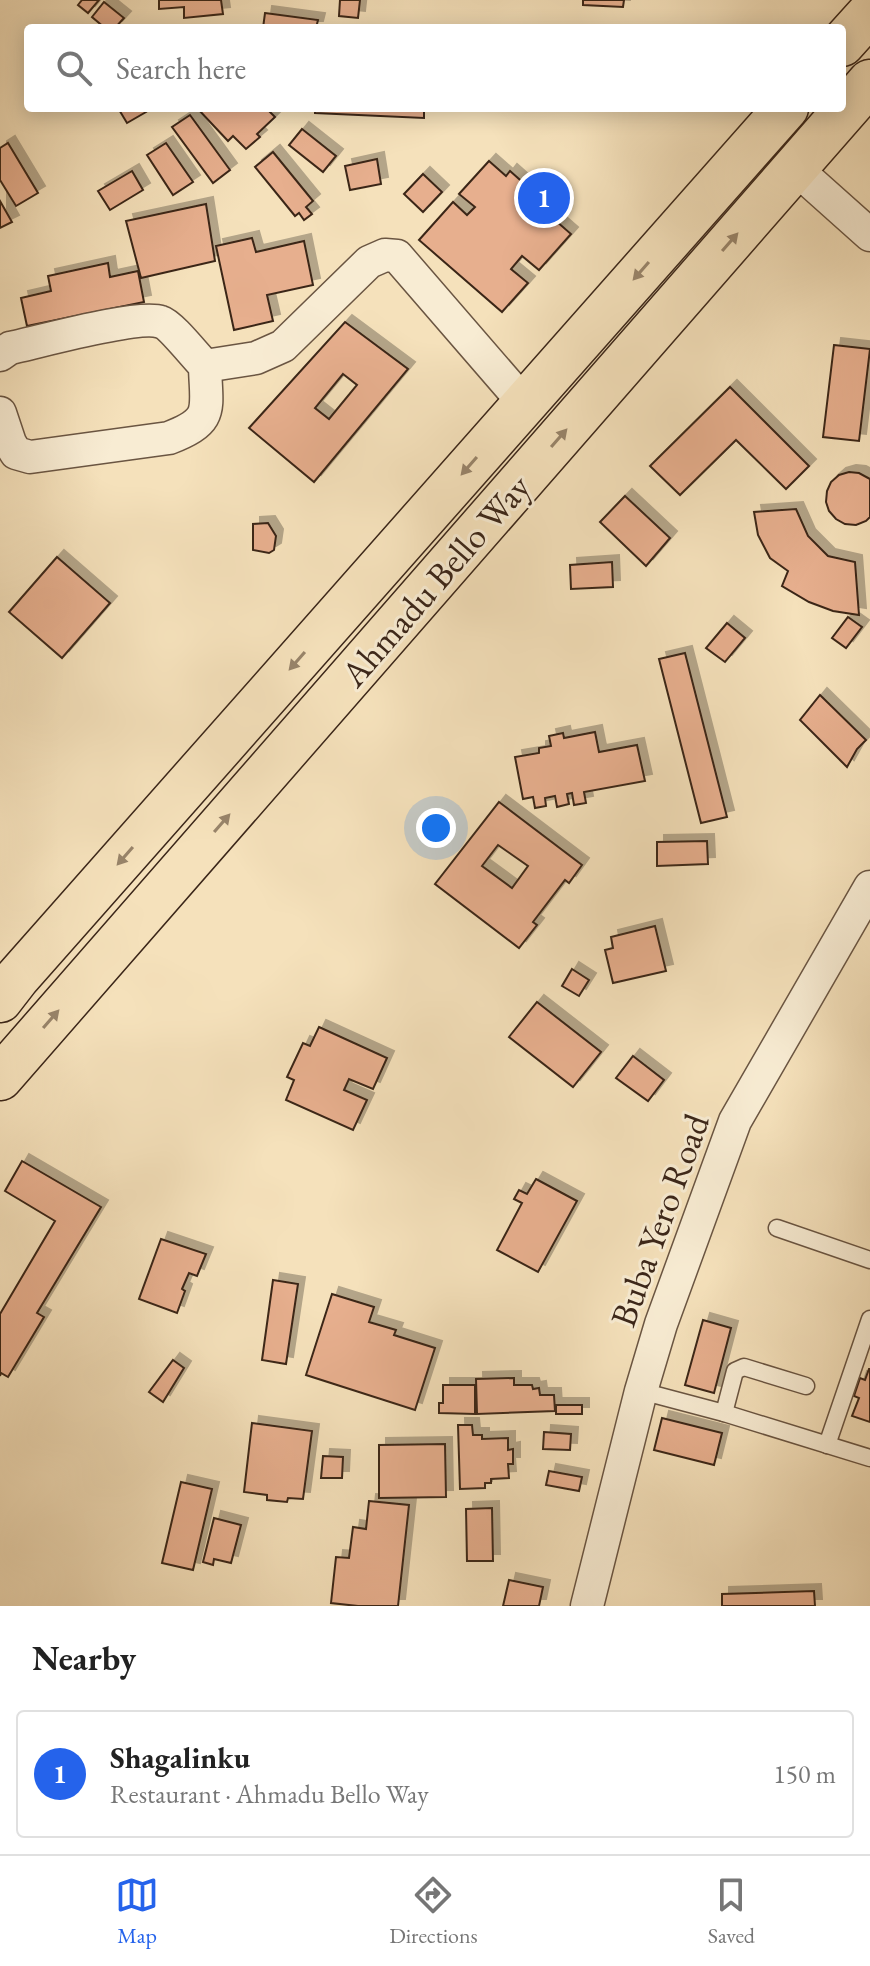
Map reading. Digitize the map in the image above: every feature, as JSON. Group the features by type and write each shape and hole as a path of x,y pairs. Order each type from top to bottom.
{"main road":[{"path":"846,40 870,13"},
{"name":"Ahmadu Bello Way","path":"846,110 870,82"},
{"name":"Ahmadu Bello Way","path":"0,1000 782,112"},
{"name":"Ahmadu Bello Way","path":"0,1078 844,112"}],"street":[{"path":"795,168 870,235"},
{"path":"205,366 256,358 283,346 369,262 385,255 397,256 525,404"},
{"path":"0,355 10,348 134,321 160,321 169,326 205,366 206,408 202,421 169,438 30,457 16,453 0,413"},
{"name":"Buba Yero Road","path":"587,1606 661,1324 735,1121 870,887"}],"lane":[{"path":"777,1228 870,1260"},
{"path":"827,1445 870,1319"},
{"path":"724,1413 735,1371 744,1367 806,1386"},
{"path":"641,1391 870,1458"}],"building":[{"path":"82,0 99,0 88,13 78,5"},
{"path":"159,0 221,0 223,14 184,18 184,7 159,9"},
{"path":"340,0 360,0 358,18 339,16"},
{"path":"583,0 624,0 623,7 583,5"},
{"path":"104,2 124,18 119,24 100,24 92,17"},
{"path":"265,13 318,20 317,24 264,24"},
{"path":"120,112 146,112 127,123"},
{"path":"201,112 270,112 275,117 246,149 233,136 228,141"},
{"path":"424,112 424,118 315,113"},
{"path":"190,115 230,170 213,183 172,127"},
{"path":"302,129 336,156 323,172 289,145"},
{"path":"8,143 38,193 16,206 0,180 0,148"},
{"path":"166,143 193,182 173,195 147,155"},
{"path":"273,152 313,201 306,207 312,214 304,220 299,213 295,216 255,167"},
{"path":"377,159 381,184 350,190 345,166"},
{"path":"489,161 506,176 510,171 545,202 540,207 571,234 539,270 522,256 511,269 528,283 502,312 419,240 453,202 467,215 475,207 459,194"},
{"path":"132,171 143,190 110,210 98,191"},
{"path":"423,174 442,192 423,212 404,194"},
{"path":"0,201 12,222 0,228"},
{"path":"206,204 215,261 141,278 126,221"},
{"path":"252,238 256,252 304,241 313,285 267,295 273,321 234,330 216,246"},
{"path":"108,263 110,277 138,271 144,302 27,326 21,298 51,291 48,276"},
{"path":"345,322 408,369 314,482 249,428","holes":["343,374 357,385 329,419 315,408"]},
{"path":"834,345 870,349 859,441 823,437"},
{"path":"730,387 809,466 786,489 736,440 680,495 650,466"},
{"path":"849,472 870,479 870,517 856,525 836,519 826,502 831,482"},
{"path":"625,496 670,538 646,566 600,522"},
{"path":"796,509 808,536 828,556 855,562 859,615 833,611 809,602 782,586 788,571 770,558 758,535 754,512"},
{"path":"268,523 276,536 274,550 269,553 253,550 253,524"},
{"path":"57,557 110,603 62,658 9,612"},
{"path":"612,562 613,587 571,589 570,565"},
{"path":"848,617 862,627 846,648 832,638"},
{"path":"727,623 745,638 725,662 706,648"},
{"path":"685,653 727,817 701,823 659,659"},
{"path":"820,695 866,740 847,767 800,720"},
{"path":"595,732 599,752 637,745 645,781 584,792 586,803 574,805 572,793 567,794 569,804 557,807 555,796 545,798 546,806 535,808 533,797 523,799 515,757 539,753 539,748 551,746 549,736 563,733 564,738"},
{"path":"499,802 582,865 569,883 565,880 533,922 537,925 519,948 435,884","holes":["498,845 528,866 512,888 482,866"]},
{"path":"707,841 708,864 657,866 657,842"},
{"path":"655,926 666,971 613,983 605,950 613,948 611,937"},
{"path":"572,969 589,980 579,996 562,986"},
{"path":"537,1002 601,1052 573,1087 509,1037"},
{"path":"319,1027 387,1058 373,1089 349,1079 344,1090 367,1100 353,1130 286,1100 294,1080 287,1077 303,1043 310,1046"},
{"path":"633,1056 664,1080 648,1101 616,1078"},
{"path":"22,1161 101,1207 37,1313 44,1317 8,1377 1,1373 0,1376 0,1314 55,1221 5,1191"},
{"path":"536,1179 577,1201 538,1272 497,1250 522,1203 514,1199 519,1190 527,1194"},
{"path":"161,1239 206,1254 197,1276 189,1273 177,1313 139,1299"},
{"path":"273,1280 298,1284 286,1364 262,1360"},
{"path":"332,1294 374,1307 369,1322 396,1330 394,1335 435,1348 415,1410 306,1375"},
{"path":"703,1320 731,1328 714,1393 685,1385"},
{"path":"173,1360 184,1368 163,1402 149,1392"},
{"path":"869,1369 870,1422 852,1416 859,1398 854,1396 860,1378 865,1380"},
{"path":"514,1378 514,1385 532,1385 533,1389 539,1388 540,1395 554,1395 555,1411 477,1414 476,1379"},
{"path":"443,1385 475,1385 475,1414 439,1413 439,1403 443,1403"},
{"path":"556,1405 582,1405 582,1414 556,1414"},
{"path":"662,1418 722,1433 714,1465 654,1450"},
{"path":"252,1423 312,1431 303,1499 288,1498 287,1502 267,1500 267,1495 244,1492"},
{"path":"458,1425 472,1425 473,1435 482,1435 482,1439 508,1438 508,1450 513,1449 513,1464 508,1464 509,1478 491,1479 491,1483 485,1483 485,1488 460,1489"},
{"path":"544,1432 571,1434 570,1450 543,1449"},
{"path":"445,1444 446,1497 379,1498 379,1445"},
{"path":"323,1456 343,1457 342,1478 321,1478"},
{"path":"549,1471 582,1477 579,1491 546,1485"},
{"path":"181,1482 212,1489 193,1570 162,1563"},
{"path":"369,1501 409,1505 398,1606 331,1603 336,1557 349,1558 353,1527 366,1529"},
{"path":"492,1508 493,1561 467,1561 466,1509"},
{"path":"214,1518 241,1525 231,1563 214,1559 213,1565 203,1562"},
{"path":"509,1580 543,1587 539,1606 503,1606"},
{"path":"814,1591 815,1606 722,1606 722,1594"}],"place":[{"name":"Shagalinku","path":"544,198"}]}
